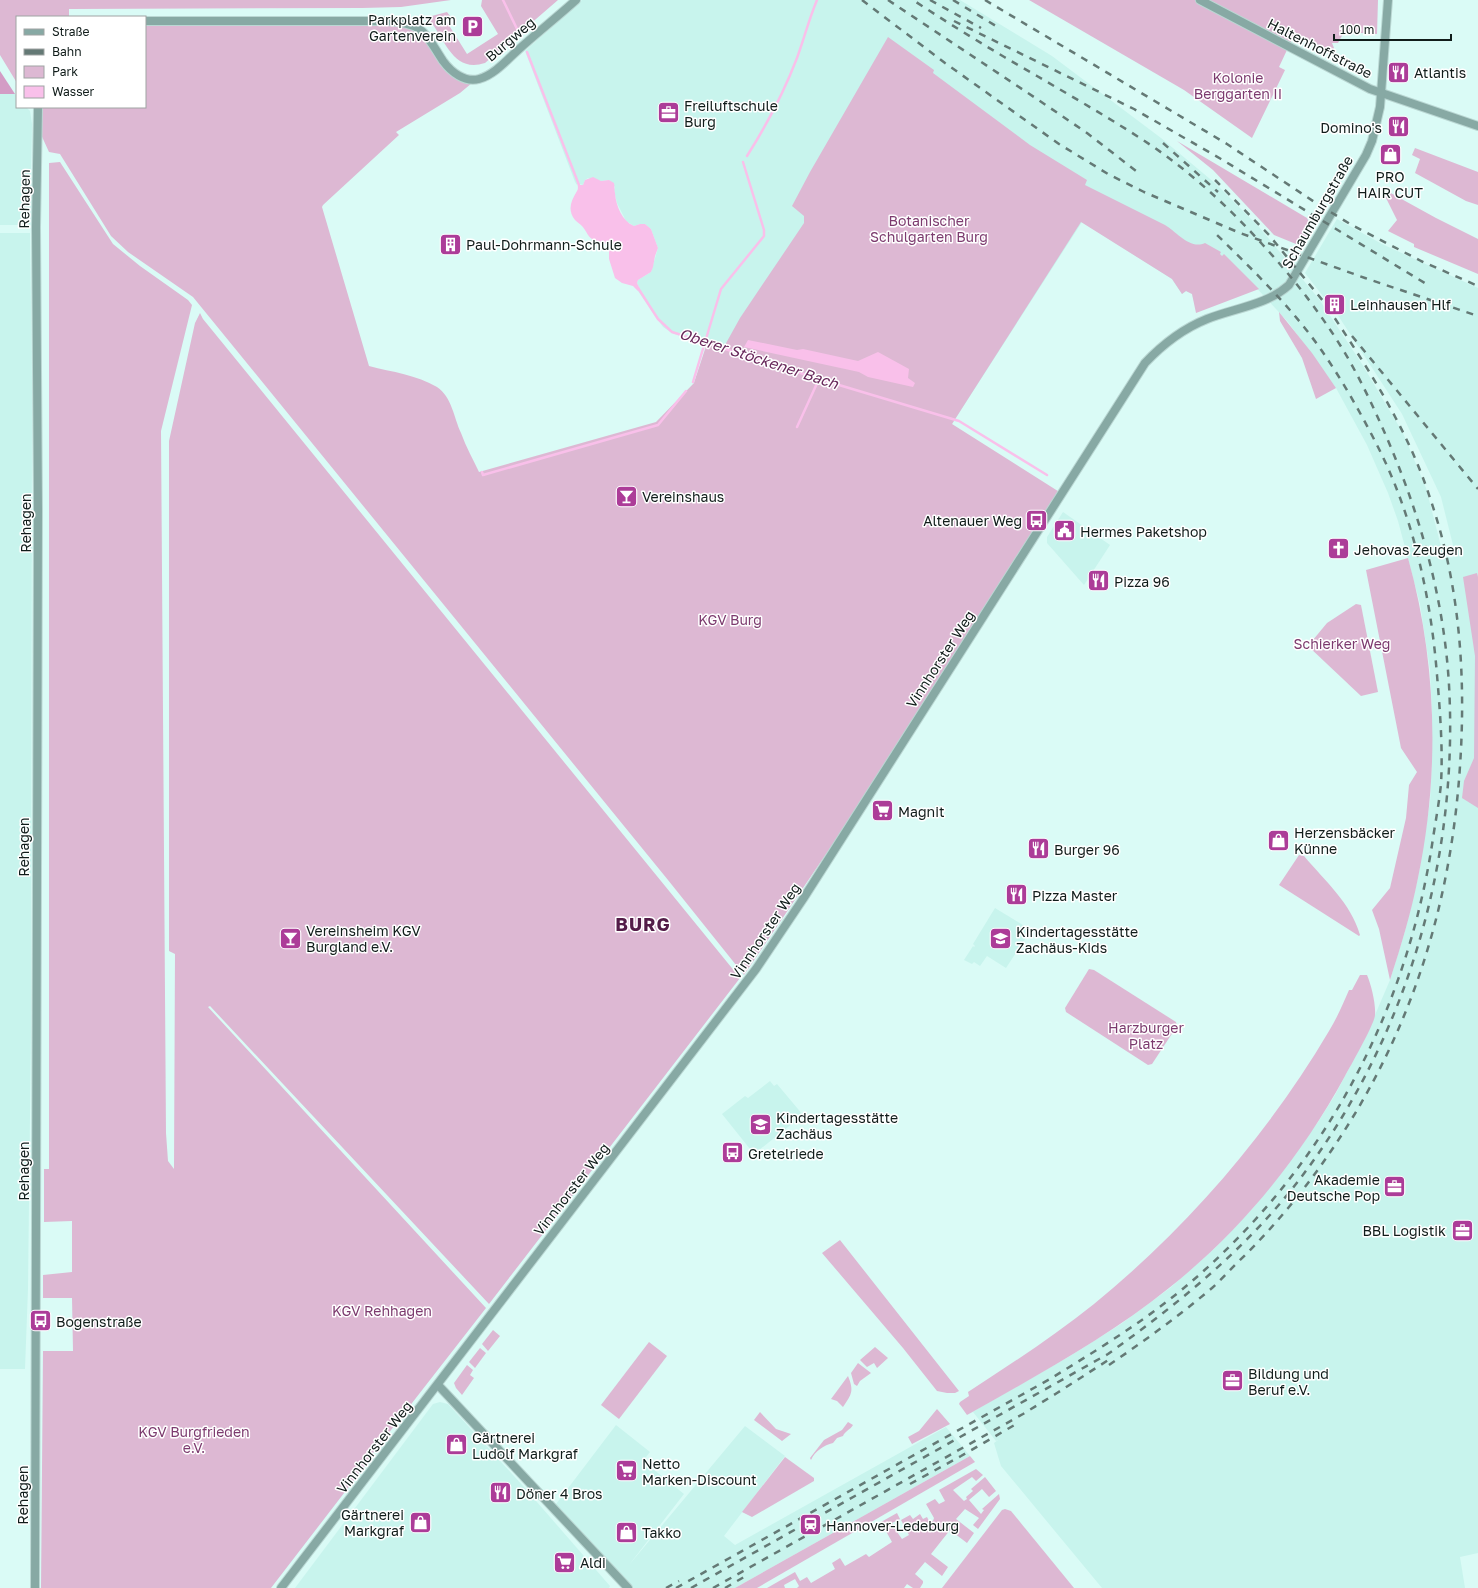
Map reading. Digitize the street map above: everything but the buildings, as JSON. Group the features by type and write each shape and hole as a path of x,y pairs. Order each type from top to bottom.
{"street":[{"name":"Burgweg","path":"146,21 388,21 407,23 416,26 429,37 450,69 462,78 478,80 486,76 500,65 576,0"},
{"name":"Haltenhoffstraße","path":"1200,0 1318,62 1382,93 1478,126"},
{"name":"Schaumburgstraße","path":"1260,302 1281,292 1289,285 1366,155 1372,141 1382,93 1388,0"},
{"name":"Rehagen","path":"35,1588 38,518 36,227 38,108"},
{"name":"Vinnhorster Weg","path":"281,1588 759,964 803,899 1145,363 1159,348 1186,329 1208,319 1260,302"},
{"path":"438,1385 628,1588"}],"shaded area":[{"path":"582,0 960,0 1052,56 1161,138 1216,184 1259,227 1319,299 1362,364 1403,433 1426,488 1444,558 1456,557 1441,497 1402,414 1339,317 1305,273 1337,219 1382,244 1478,288 1478,1553 1460,1557 1465,1588 1102,1588 1001,1466 994,1443 998,1440 996,1441 973,1412 967,1415 1070,1356 1121,1324 1170,1288 1214,1249 1253,1208 1318,1122 1335,1095 1366,1036 1390,980 1405,931 1418,878 1430,802 1432,712 1430,670 1420,604 1398,521 1388,493 1367,445 1336,388 1288,322 1250,281 1194,301 1192,294 1186,291 1182,294 1172,279 1082,222 952,424 694,383 707,345 672,333 663,327 638,291 640,289 637,283 638,280 651,272 658,248 651,229 645,224 634,226 626,221 617,203 614,190 615,187 609,180 601,181 588,178 585,180 583,185 577,183 577,185 525,51"},
{"path":"0,71 15,94 0,94"},
{"path":"0,94 15,94 16,108 27,108 30,111 32,124 30,225 0,225"},
{"path":"0,233 30,233 32,382 31,1030 28,1289 25,1369 0,1369"},
{"path":"1063,512 1110,545 1084,585 1047,543 1047,537"},
{"name":"Kindertagesstätte Zachäus-Kids","path":"995,908 1031,930 1006,968 987,956 980,966 974,962 972,964 964,960 973,946 975,946 973,944"},
{"name":"Kindertagesstätte Zachäus","path":"770,1081 774,1086 777,1084 803,1115 754,1154 722,1114 745,1096 748,1098"},
{"name":"Gärtnerei Markgraf","path":"440,1402 448,1404 523,1486 610,1586 609,1588 295,1588 433,1404"},
{"path":"616,1425 650,1452 643,1461 684,1494 629,1565 745,1426 785,1456 724,1536 735,1545 946,1427 970,1456 735,1588 628,1588 553,1508"}],"green space":[{"path":"0,0 451,0 401,7 362,8 69,9 69,16 16,16 16,81 0,55"},
{"path":"482,0 558,0 485,63 474,65 466,64 458,60 452,54 431,22 424,18 447,12 450,16 445,19 467,54 498,34 481,6"},
{"name":"Kolonie Berggarten II","path":"1029,0 1378,0 1377,34 1344,32 1338,43 1332,43 1334,48 1332,52 1295,33 1279,67 1285,70 1252,138 1184,90"},
{"name":"KGV Burg","path":"388,21 416,26 450,69 478,78 460,93 396,132 399,135 322,207 369,366 404,374 429,383 442,391 452,408 465,443 479,472 656,422 694,383 708,340 725,345 740,318 804,223 804,216 792,206 888,37 934,70 933,73 1030,145 1087,180 1085,185 1165,225 1189,242 1199,245 1205,243 1221,252 1220,254 1222,256 1224,254 1259,289 1196,313 1192,294 1186,291 1182,294 1172,279 1081,222 952,424 1061,493 906,736 744,975 193,297 128,252 111,236 60,154 49,152 38,128 38,108 146,108 146,24"},
{"path":"1177,141 1307,218 1312,228 1302,245 1274,235 1213,170"},
{"path":"1415,148 1478,172 1478,205 1466,201 1415,173 1420,159 1412,155"},
{"path":"60,162 113,244 140,266 188,300 192,305 161,431 166,1133 168,1161 174,1169 175,954 169,951 169,441 195,323 200,313 203,319 740,978 489,1304 210,1006 208,1007 486,1308 370,1457 371,1458 271,1588 41,1588 43,1351 73,1351 72,1298 43,1298 43,1275 72,1272 72,1221 44,1222 44,1169 49,1169 49,163"},
{"path":"1387,191 1478,239 1478,274 1414,247 1414,244 1388,231 1397,220 1385,196"},
{"path":"1279,312 1312,353 1336,388 1316,399 1302,358 1280,321"},
{"path":"1408,558 1418,597 1430,677 1432,758 1430,798 1418,878 1406,929 1390,980 1379,929 1372,910 1390,888 1406,818 1409,785 1417,772 1401,748 1366,570"},
{"path":"1477,573 1478,808 1462,798 1464,781 1474,758 1475,656 1463,577"},
{"name":"Schierker Weg","path":"1356,604 1361,605 1378,692 1361,696 1308,646 1327,623"},
{"path":"1299,855 1304,856 1344,903 1356,923 1359,936 1279,885"},
{"name":"Harzburger Platz","path":"1089,969 1094,970 1176,1022 1177,1026 1152,1064 1148,1065 1066,1012 1065,1008"},
{"path":"1360,975 1367,975 1373,994 1375,1015 1371,1027 1328,1106 1309,1135 1268,1191 1245,1217 1195,1266 1145,1306 1071,1356 967,1415 959,1404 969,1396 968,1392 1048,1339 1094,1304 1161,1244 1224,1178 1280,1106 1305,1069 1332,1026 1349,990 1352,990"},
{"path":"840,1240 959,1391 955,1393 947,1393 937,1391 903,1348 822,1253"},
{"path":"493,1330 500,1336 488,1351 482,1344"},
{"path":"649,1342 667,1356 619,1419 601,1405"},
{"path":"875,1347 888,1358 877,1368 874,1363 867,1367 860,1360"},
{"path":"480,1348 486,1353 475,1368 469,1362"},
{"path":"858,1363 871,1373 860,1381 857,1386 854,1384 851,1373"},
{"path":"467,1365 473,1370 470,1375 474,1378 462,1395 454,1383"},
{"path":"848,1376 851,1385 851,1392 843,1407 837,1401 831,1399"},
{"path":"937,1409 950,1424 912,1444 908,1437 919,1431"},
{"path":"760,1412 776,1429 791,1434 782,1441 754,1420"},
{"path":"848,1422 853,1425 843,1436 837,1438 833,1443 820,1449 811,1460 810,1458 824,1440 842,1430"},
{"path":"970,1456 975,1462 757,1588 735,1588"},
{"path":"785,1457 814,1478 814,1481 752,1517 742,1512"},
{"path":"976,1469 983,1475 976,1481 972,1477 953,1490 964,1501 973,1491 971,1489 985,1477 996,1491 989,1497 982,1489 969,1500 981,1514 984,1510 982,1509 999,1494 1000,1499 978,1529 973,1525 979,1518 965,1509 956,1519 974,1533 967,1543 950,1530 931,1554 948,1567 942,1576 925,1562 915,1574 923,1581 920,1588 913,1588 907,1584 904,1588 797,1588 799,1586 795,1579 784,1585 785,1588 767,1588 795,1572 800,1581 807,1577 811,1583 835,1569 832,1563 840,1558 845,1566 866,1554 869,1557 892,1542 881,1522 897,1513 900,1519 892,1523 893,1528 902,1539 909,1535 901,1520 910,1515 913,1519 920,1514 923,1519 927,1517 929,1521 933,1521 934,1518 926,1504 935,1499 939,1504 945,1501 939,1490"},
{"path":"1005,1509 1011,1511 1074,1588 942,1588 1002,1510"}],"water":[{"path":"593,177 601,181 609,180 614,183 617,203 620,212 626,221 634,226 645,224 651,229 658,248 651,272 638,280 637,283 640,289 638,291 633,286 622,283 615,278 609,259 609,245 592,239 584,228 575,220 571,213 573,198 578,190 578,182 580,185 583,185 585,180"},
{"path":"748,340 797,350 803,349 858,361 878,352 909,369 908,378 915,383 913,387 868,377 859,372 744,347"}],"waterway":[{"name":"Oberer Stöckener Bach","path":"503,0 519,33"},
{"path":"747,156 768,121 786,83 797,58 817,0"},
{"name":"Oberer Stöckener Bach","path":"527,52 579,185"},
{"path":"693,382 721,289 764,236 764,230 743,162"},
{"name":"Oberer Stöckener Bach","path":"638,288 658,319 672,332 819,379 959,421 1047,475"},
{"path":"797,427 819,379"},
{"path":"482,472 483,475 658,425 686,391"}],"railway":[{"path":"862,0 945,63 1059,144 1108,174 1144,192 1240,233 1365,278 1478,316"},
{"path":"888,0 1087,133 1140,174"},
{"path":"691,1588 1108,1354 1182,1298 1206,1278 1251,1235 1292,1189 1331,1134 1365,1076 1394,1015 1416,951 1433,886 1444,819 1450,752 1449,685 1442,619 1428,554 1408,491 1383,429 1353,367 1339,343 1307,297 1271,254 1234,215 1173,161 1127,130 990,49 913,0"},
{"path":"930,0 981,28"},
{"path":"953,0 996,26"},
{"path":"985,0 1227,144 1350,224 1421,261 1478,286"},
{"path":"954,21 1134,109 1221,159 1428,285"},
{"path":"1163,143 1218,192"},
{"path":"1215,180 1269,235 1328,307"},
{"path":"676,1588 1050,1379 1129,1329 1185,1287 1216,1260 1254,1221 1288,1180 1319,1138 1347,1093 1371,1046 1391,998 1408,948 1422,897 1432,845 1441,784 1441,730 1434,646 1419,560 1392,477 1367,426 1338,375 1298,320 1259,276 1217,235"},
{"path":"1109,1365 1174,1318 1215,1285 1268,1231 1287,1209 1314,1175 1346,1129 1373,1081 1397,1032 1417,982 1433,930 1446,877 1455,822 1462,733 1459,632 1449,566 1431,501 1422,474 1410,448 1385,398 1324,302"},
{"path":"1352,336 1478,489"},
{"path":"713,1588 1023,1414 1113,1357"},
{"path":"910,1484 1018,1423"},
{"path":"725,1588 744,1577"},
{"path":"666,1588 679,1581"}],"place":[{"name":"Parkplatz am Gartenverein","path":"472,27"},
{"name":"Atlantis","path":"1398,72"},
{"name":"Freiluftschule Burg","path":"669,113"},
{"name":"Domino's","path":"1398,127"},
{"name":"PRO HAIR CUT","path":"1390,154"},
{"name":"Paul-Dohrmann-Schule","path":"451,244"},
{"name":"Leinhausen Hlf","path":"1334,304"},
{"name":"Vereinshaus","path":"626,496"},
{"name":"Altenauer Weg","path":"1037,520"},
{"name":"Hermes Paketshop","path":"1064,531"},
{"name":"Jehovas Zeugen","path":"1338,549"},
{"name":"Pizza 96","path":"1099,581"},
{"name":"Magnit","path":"883,811"},
{"name":"Herzensbäcker Künne","path":"1279,840"},
{"name":"Burger 96","path":"1039,849"},
{"name":"Pizza Master","path":"1017,895"},
{"name":"Vereinsheim KGV Burgland e.V.","path":"290,938"},
{"name":"Kindertagesstätte Zachäus-Kids","path":"1000,939"},
{"name":"Kindertagesstätte Zachäus","path":"760,1125"},
{"name":"Gretelriede","path":"733,1153"},
{"name":"Akademie Deutsche Pop","path":"1395,1187"},
{"name":"BBL Logistik","path":"1462,1230"},
{"name":"Bogenstraße","path":"41,1321"},
{"name":"Bildung und Beruf e.V.","path":"1233,1381"},
{"name":"Gärtnerei Ludolf Markgraf","path":"456,1445"},
{"name":"Netto Marken-Discount","path":"627,1471"},
{"name":"Döner 4 Bros","path":"501,1493"},
{"name":"Gärtnerei Markgraf","path":"420,1522"},
{"name":"Hannover-Ledeburg","path":"811,1525"},
{"name":"Takko","path":"627,1532"},
{"name":"Aldi","path":"565,1562"}],"district":[{"name":"BURG","path":"643,924"}],"park label":[{"name":"Botanischer Schulgarten Burg","path":"929,228"},
{"name":"KGV Rehhagen","path":"382,1310"},
{"name":"KGV Burgfrieden e.V.","path":"194,1440"}]}
